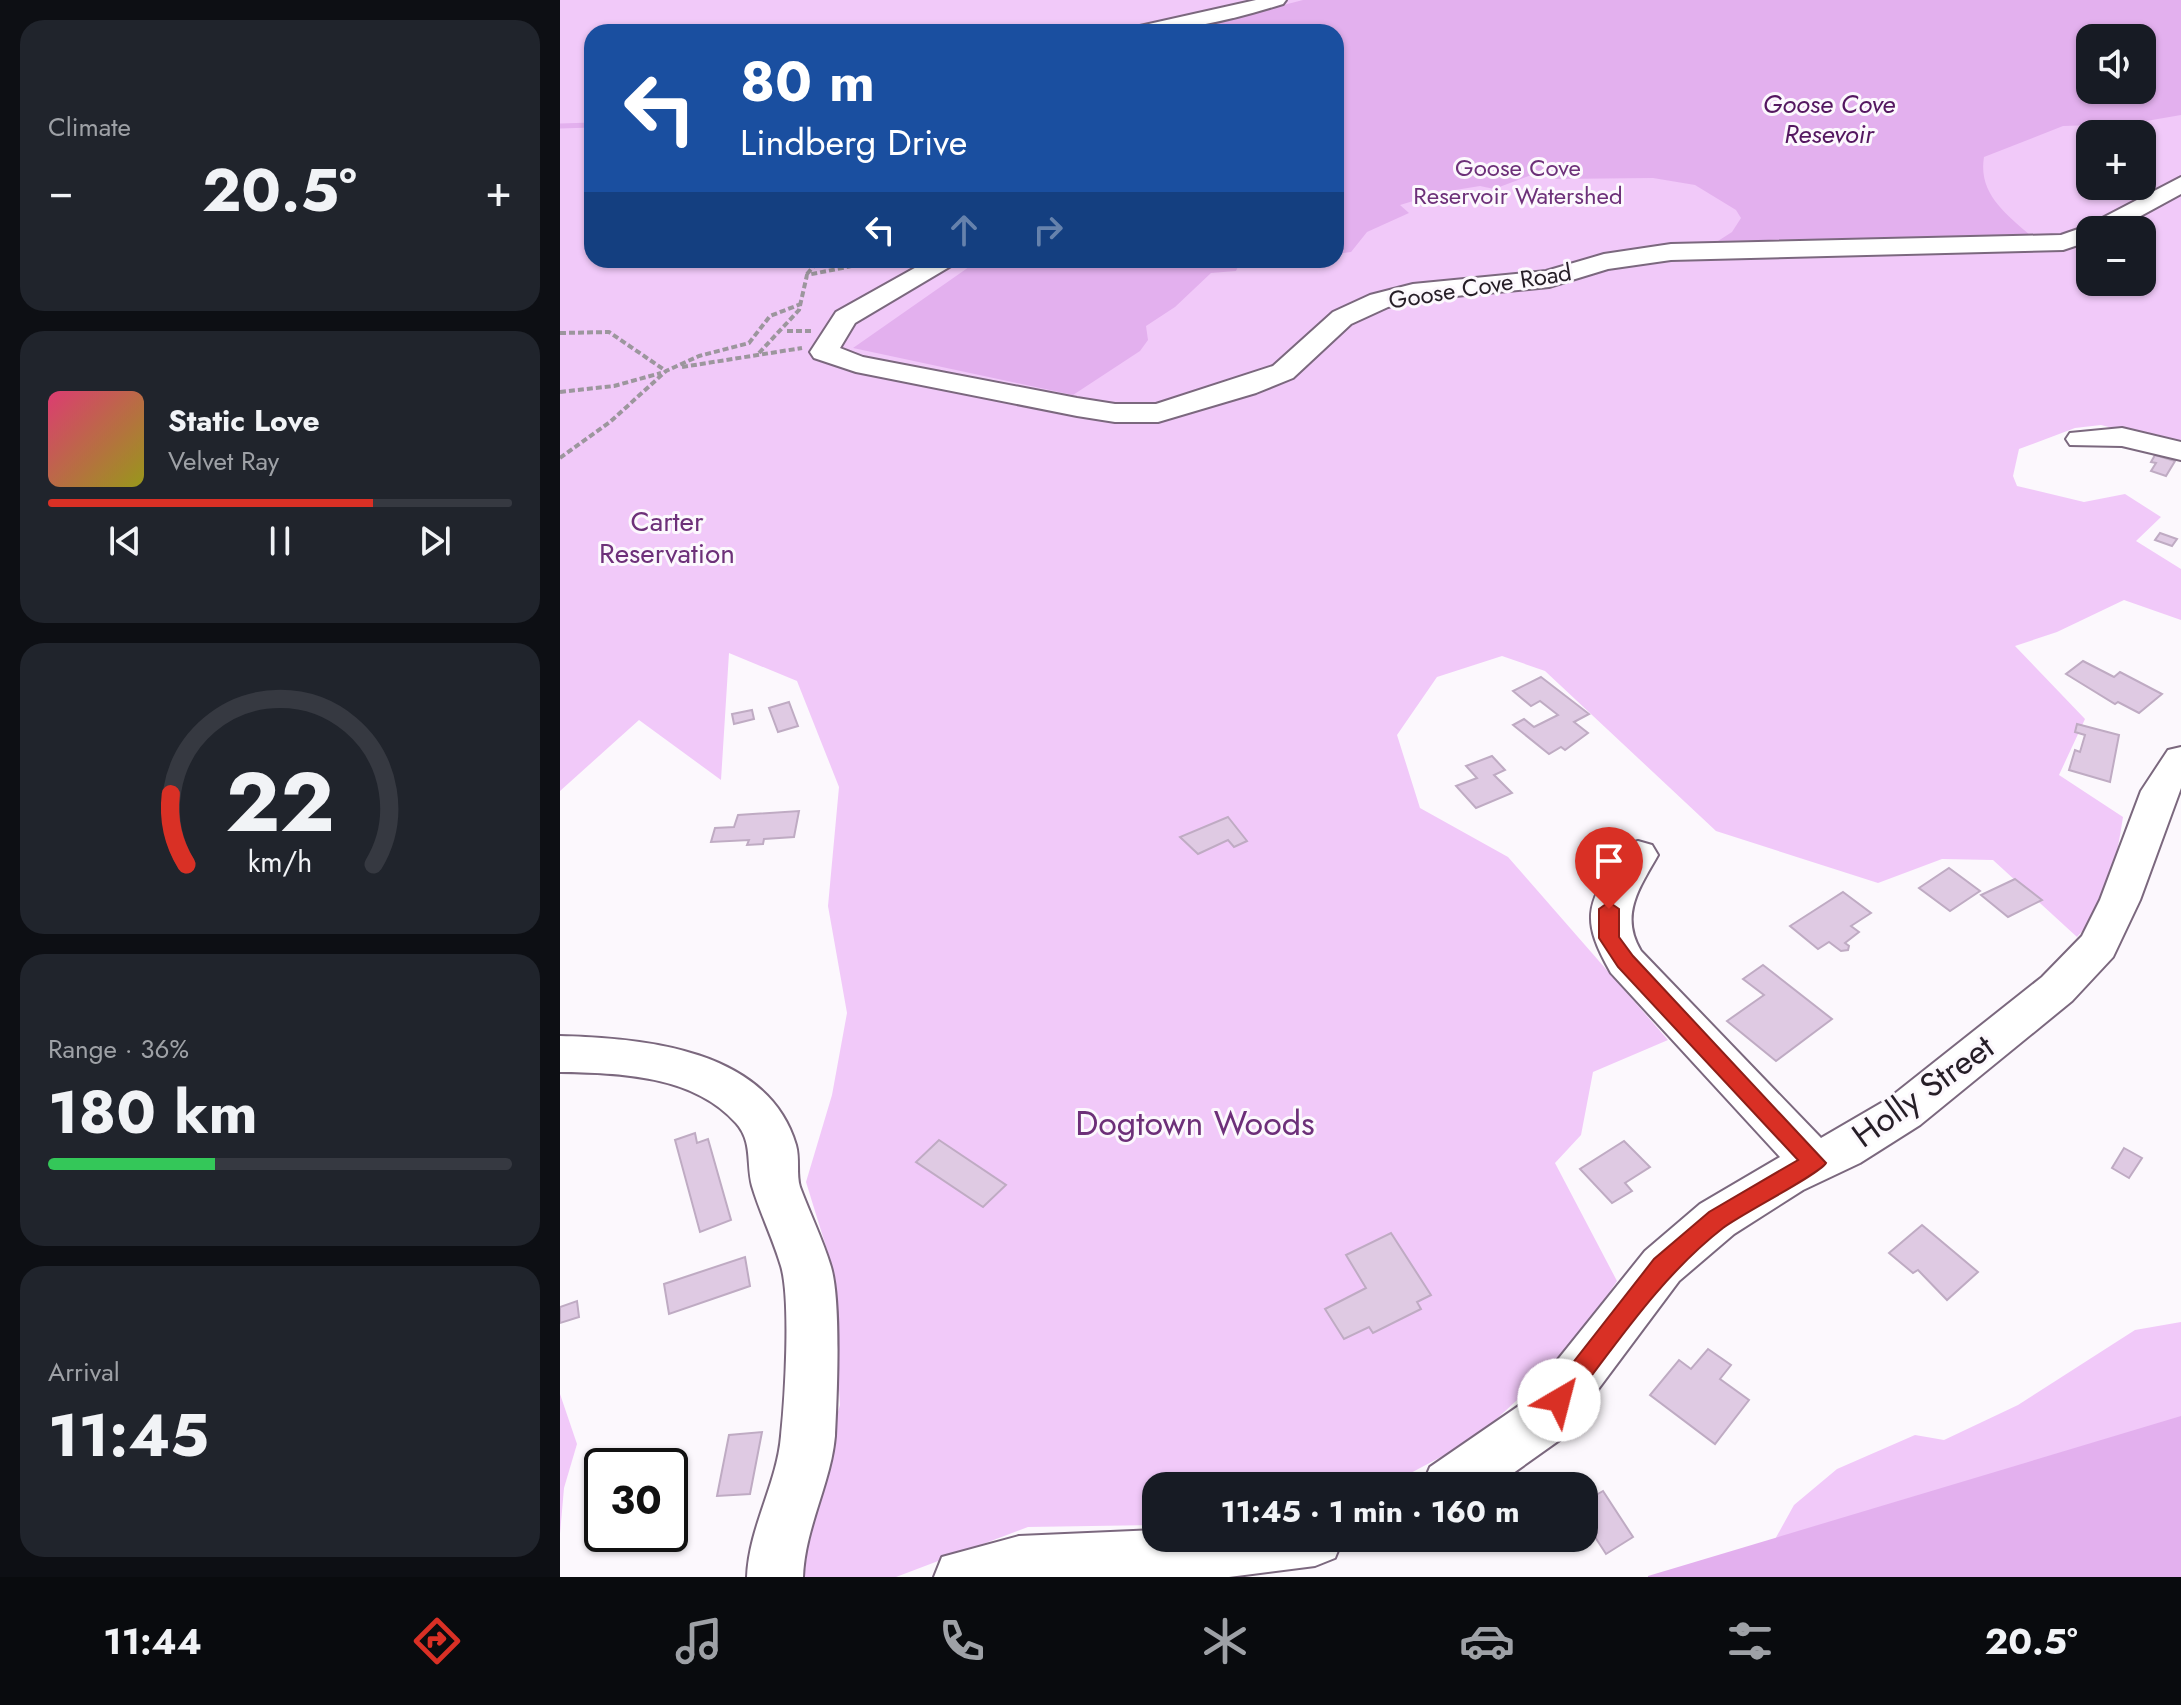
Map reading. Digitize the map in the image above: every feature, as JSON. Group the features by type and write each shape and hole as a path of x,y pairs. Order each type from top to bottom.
{"street":[{"path":"1179,24 1231,14 1276,0"},
{"path":"2123,216 2181,184"},
{"name":"Goose Cove Road","path":"827,344 824,352 871,367 1077,407 1115,413 1158,413 1246,387 1283,372 1342,318 1379,301 1413,292 1549,279 1604,262 1671,252 2063,242 2076,238"},
{"path":"827,344 845,318 934,268"},
{"path":"2081,439 2122,437 2181,451"},
{"name":"Holly Street","path":"1469,1472 1542,1421 1662,1266 1717,1219 1786,1176 1868,1134 1929,1093 2057,989 2098,946 2120,900 2160,791 2181,759"},
{"path":"1638,855 1609,909 1609,938 1626,962 1815,1163"},
{"path":"560,1054 603,1055 675,1066 717,1082 753,1110 773,1146 775,1183 807,1269 810,1325 808,1439 776,1549 775,1577"},
{"path":"962,1577 1019,1564 1143,1560 1206,1552"}],"path":[{"path":"758,354 787,331 799,315 807,275 813,268"},
{"path":"807,275 830,268"},
{"path":"560,458 610,422 666,371 699,356 749,343 770,316 801,304"},
{"path":"560,333 609,332 666,371"},
{"path":"560,392 614,386 696,363 827,344"}],"green space":[{"name":"Dogtown Woods","path":"560,0 2181,0 2181,446 2101,425 2075,428 2019,449 2013,476 2017,486 2084,502 2125,494 2161,517 2136,541 2181,569 2181,620 2124,600 2057,632 2015,646 2085,719 2059,775 2123,817 2114,866 2104,896 2097,911 2077,937 1993,860 1942,859 1878,883 1716,831 1545,671 1502,656 1437,677 1397,735 1420,808 1508,857 1668,1040 1593,1072 1581,1135 1555,1163 1617,1281 1571,1350 1475,1439 1413,1472 1142,1472 1142,1525 1028,1527 896,1577 789,1577 840,1405 831,1263 806,1182 832,1095 847,1013 828,906 839,787 797,681 729,653 721,780 639,720 560,791"},
{"path":"2181,1322 2181,1577 1745,1577 1768,1552 1794,1505 1837,1469 1915,1435 1944,1440 2018,1405 2135,1330"},
{"path":"560,1394 577,1444 564,1488 560,1534"}],"water":[{"name":"Goose Cove Resevoir","path":"1303,0 2181,0 2181,115 2152,120 2076,120 2076,126 2063,126 1984,157 1983,170 1989,192 2030,235 1718,241 1732,232 1741,218 1736,210 1695,185 1653,178 1554,179 1534,174 1494,189 1480,186 1443,192 1400,205 1409,213 1367,232 1351,252 1344,253 1344,24 1211,24"},
{"path":"968,268 1237,268 1236,271 1211,273 1175,307 1146,326 1148,340 1140,351 1073,395 853,348"},
{"path":"2181,1416 2181,1577 1648,1577 1648,1576"}],"building":[{"path":"2155,455 2175,461 2166,476 2151,471 2156,463 2151,462"},
{"path":"2160,533 2177,539 2172,546 2155,540"},
{"path":"2083,661 2114,677 2120,672 2162,694 2139,713 2118,702 2115,704 2066,674"},
{"path":"1541,677 1589,714 1574,722 1588,733 1565,750 1561,747 1549,754 1513,725 1524,719 1534,727 1558,715 1540,701 1531,706 1513,691"},
{"path":"789,702 798,726 778,732 769,708"},
{"path":"752,710 754,719 734,724 732,714"},
{"path":"2077,724 2119,735 2110,782 2069,770 2075,750 2080,752 2085,735 2075,732"},
{"path":"1492,756 1505,770 1494,775 1512,793 1476,808 1456,786 1477,778 1466,766"},
{"path":"799,811 794,837 764,839 763,844 747,845 749,840 711,842 715,828 734,827 738,815"},
{"path":"1228,817 1247,841 1234,847 1228,840 1198,854 1180,837"},
{"path":"1949,868 1980,891 1950,911 1919,888"},
{"path":"2015,879 2042,900 2008,917 1981,895"},
{"path":"1843,892 1871,913 1851,926 1859,932 1845,943 1849,946 1848,950 1841,951 1829,942 1818,949 1790,926"},
{"path":"1763,965 1832,1019 1776,1061 1727,1021 1764,995 1743,979"},
{"path":"695,1133 697,1143 708,1139 731,1220 700,1232 675,1140"},
{"path":"939,1140 1006,1185 983,1207 916,1162"},
{"path":"1624,1141 1650,1167 1625,1183 1632,1191 1612,1203 1580,1169"},
{"path":"2124,1148 2142,1158 2129,1178 2112,1168"},
{"path":"1922,1225 1978,1272 1947,1300 1918,1270 1913,1273 1889,1253"},
{"path":"1391,1233 1431,1295 1417,1302 1421,1309 1373,1333 1369,1327 1344,1339 1325,1309 1366,1288 1346,1255"},
{"path":"745,1257 750,1286 669,1314 664,1284"},
{"path":"577,1301 579,1317 560,1323 560,1307"},
{"path":"1708,1349 1731,1365 1720,1379 1749,1400 1715,1444 1650,1395 1679,1360 1691,1369"},
{"path":"762,1432 750,1494 717,1496 729,1435"},
{"path":"1603,1491 1633,1537 1606,1554 1598,1542 1598,1494"}],"waterway":[{"path":"560,126 584,125"}],"route":[{"path":"1559,1400 1662,1266 1717,1219 1786,1176 1815,1163 1626,962 1609,938 1609,909"}],"park label":[{"name":"Goose Cove Reservoir Watershed","path":"1518,181"},
{"name":"Carter Reservation","path":"667,537"}]}
